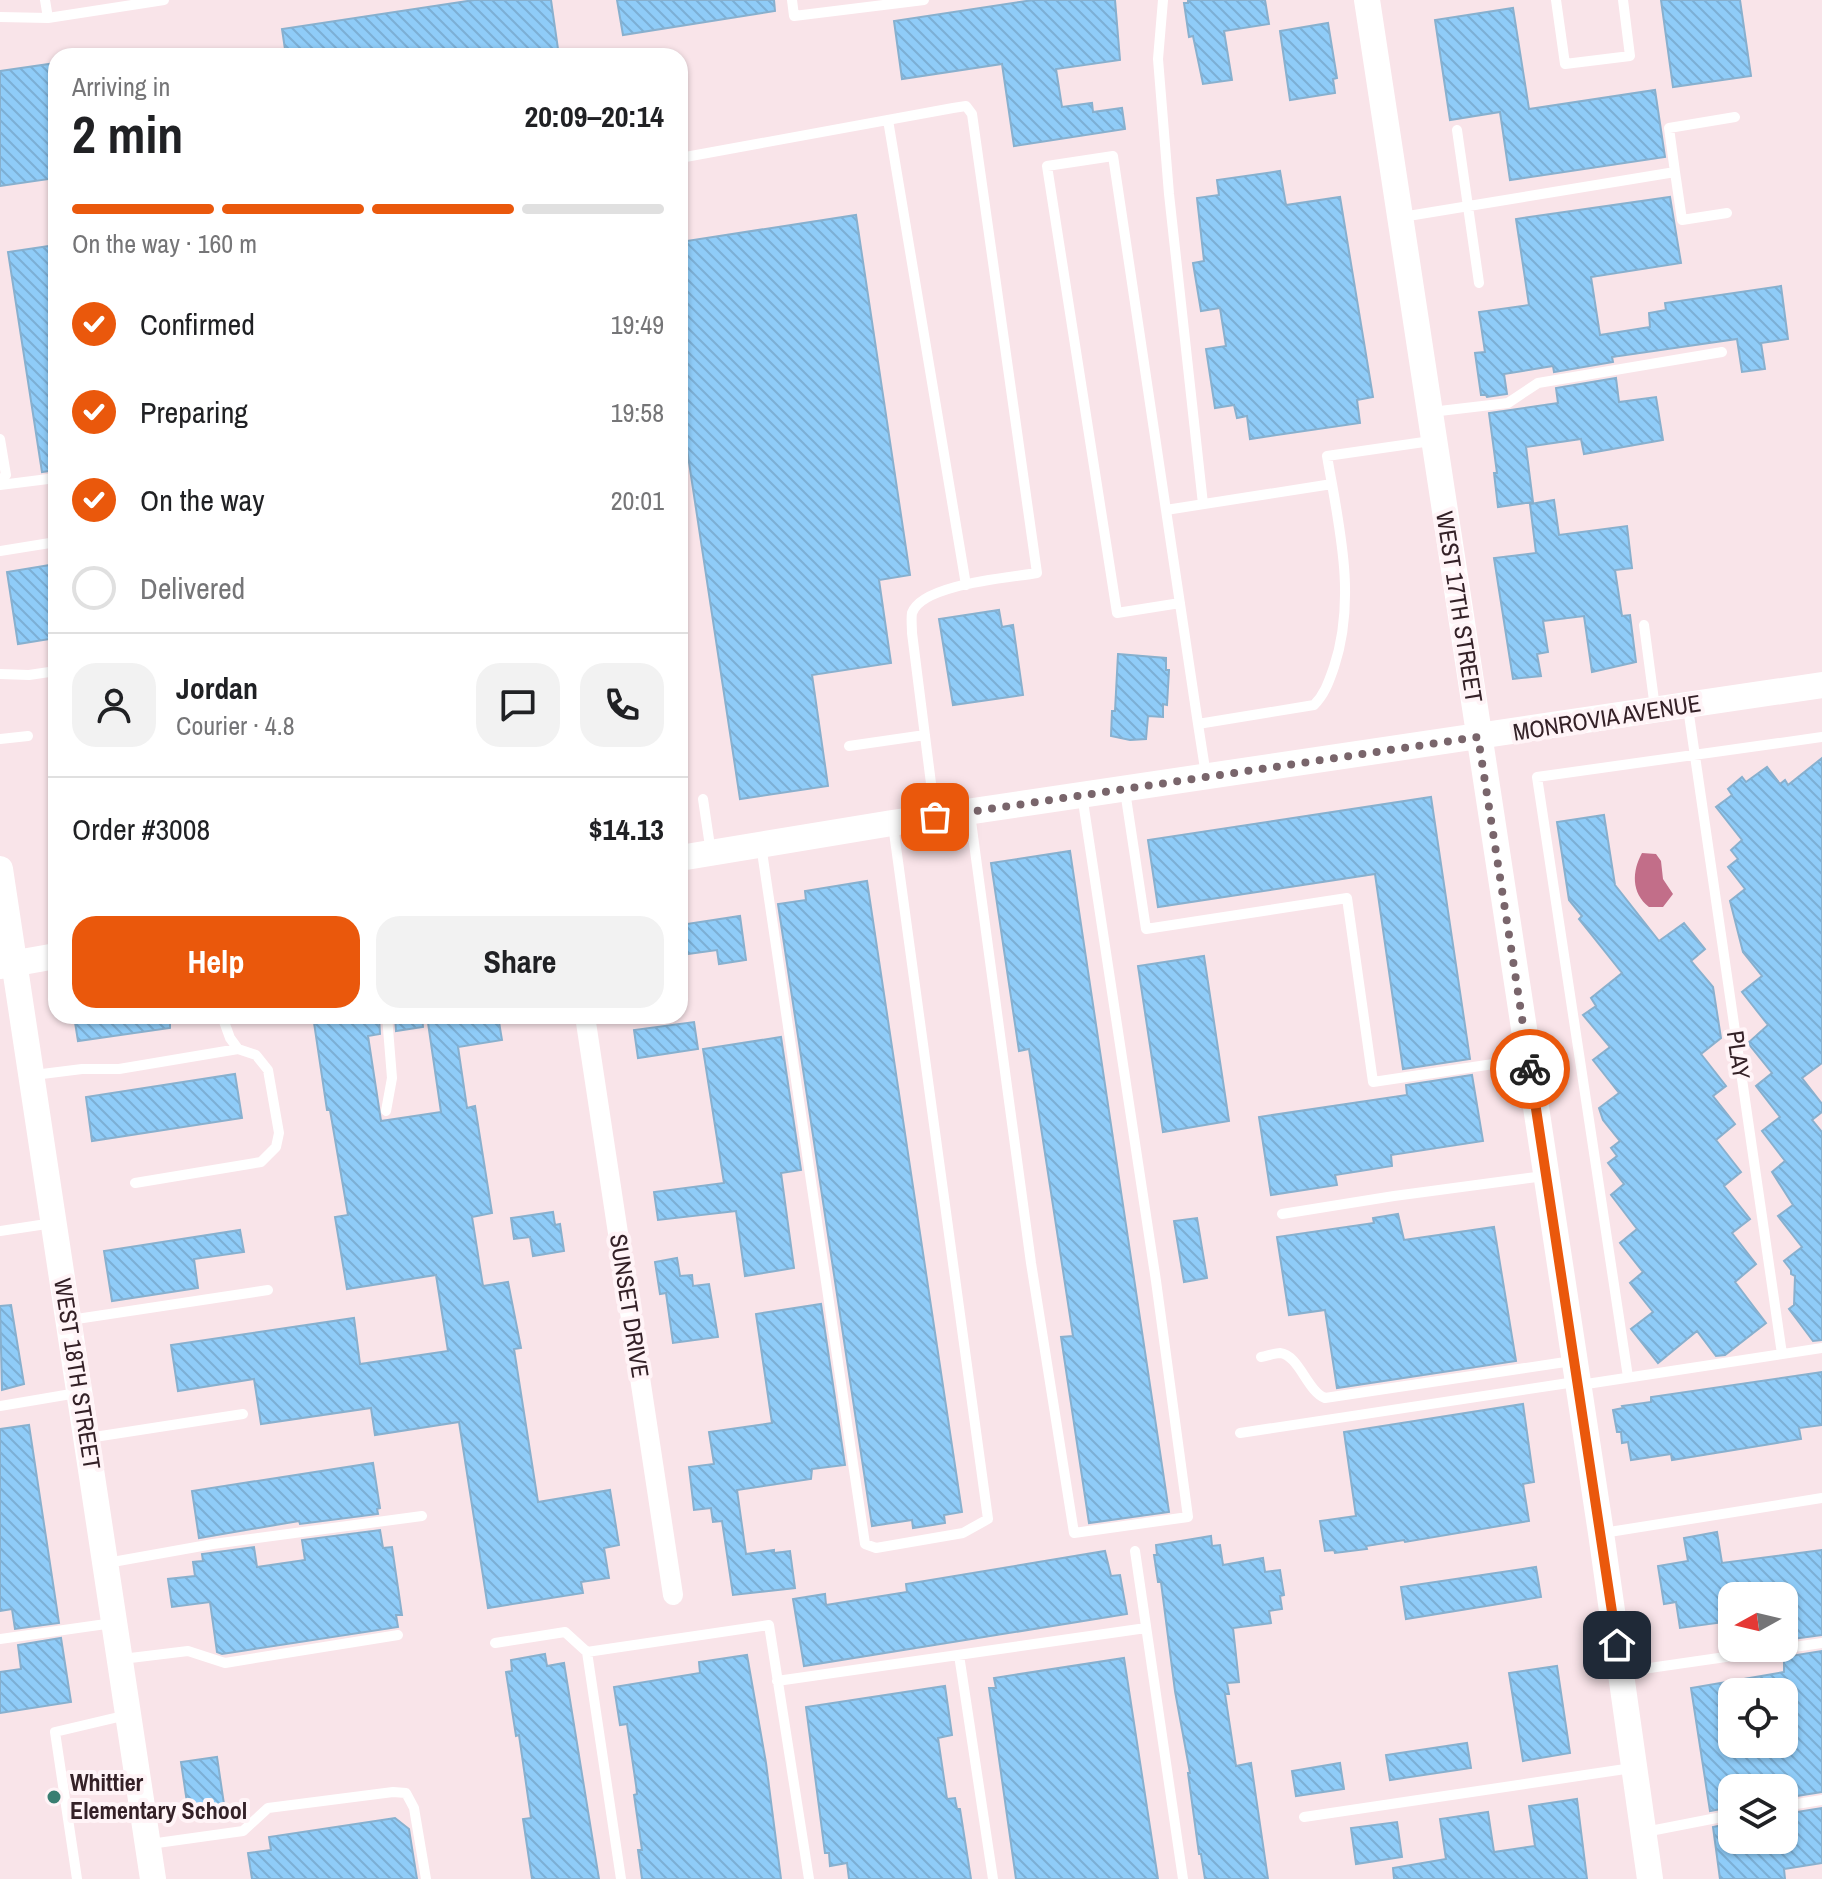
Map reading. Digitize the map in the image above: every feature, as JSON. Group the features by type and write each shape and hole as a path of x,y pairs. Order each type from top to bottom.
{"street":[{"name":"WEST 17TH STREET","path":"1367,0 1601,1533 1650,1879"},
{"name":"MONROVIA AVENUE","path":"688,857 892,823 1822,685"},
{"name":"WEST 18TH STREET","path":"0,869 7,965 32,1075 153,1879"},
{"path":"7,965 48,957"},
{"name":"SUNSET DRIVE","path":"586,1024 673,1595"}],"lane":[{"path":"45,0 48,18"},
{"path":"0,17 48,18 164,0"},
{"path":"792,0 794,16 924,0"},
{"path":"1163,0 1158,59 1203,504"},
{"path":"1556,0 1565,64 1630,56 1623,0"},
{"path":"688,157 966,106 972,114 1037,573 935,593 922,601 912,613 935,817"},
{"path":"1727,213 1682,220 1669,128 1735,117"},
{"path":"888,120 966,585"},
{"path":"1457,130 1479,283"},
{"path":"1180,603 1117,613 1047,166 1113,156 1207,777"},
{"path":"1400,218 1675,172"},
{"path":"1429,412 1508,403 1538,383 1722,352"},
{"path":"0,439 6,475 0,483"},
{"path":"1198,724 1314,705 1321,698 1338,655 1346,621 1343,551 1327,456 1433,441"},
{"path":"0,483 48,479"},
{"path":"1166,510 1332,484"},
{"path":"0,551 48,543"},
{"path":"1644,625 1655,710"},
{"path":"0,674 48,672"},
{"name":"PLAY","path":"1688,706 1782,1354"},
{"path":"849,746 925,735"},
{"path":"0,739 28,736"},
{"path":"1628,1377 1537,777 1822,737"},
{"path":"1125,789 1146,929 1347,898 1373,1082 1529,1059"},
{"path":"969,812 1031,1263 1074,1533 1188,1517 1156,1281 1082,795"},
{"path":"703,799 711,853"},
{"path":"761,845 865,1544 876,1548 963,1533 988,1519 892,823"},
{"path":"225,1024 238,1049"},
{"path":"386,1111 392,1078 388,1024"},
{"path":"32,1075 82,1069 119,1069 238,1049 256,1055 268,1070 279,1133 276,1147 261,1162 135,1183"},
{"path":"1282,1214 1546,1176"},
{"path":"0,1231 54,1223"},
{"path":"68,1320 268,1290"},
{"path":"1261,1357 1281,1353 1290,1357 1317,1393 1325,1398 1576,1376 1628,1377 1822,1348"},
{"path":"1240,1433 1576,1376"},
{"path":"0,1406 79,1393"},
{"path":"86,1438 243,1414"},
{"path":"1601,1533 1822,1498"},
{"path":"105,1563 213,1544 422,1516"},
{"path":"1135,1551 1183,1879"},
{"path":"0,1639 114,1623"},
{"path":"587,1652 769,1625 809,1879"},
{"path":"777,1681 1146,1628"},
{"path":"495,1643 565,1632 587,1652 621,1879"},
{"path":"120,1660 188,1651 225,1663 398,1635"},
{"path":"1621,1673 1822,1643"},
{"path":"959,1655 993,1879"},
{"path":"77,1879 55,1732 129,1714"},
{"path":"1304,1817 1634,1767"},
{"path":"148,1845 243,1831 268,1808 406,1793 414,1808 426,1879"},
{"path":"1798,1804 1822,1800"},
{"path":"1643,1832 1718,1818"}],"shaded area":[{"path":"1642,853 1656,854 1661,861 1663,879 1673,894 1663,907 1649,907 1636,889 1636,867"}],"building":[{"path":"474,0 551,0 558,48 285,48 282,29"},
{"path":"617,0 774,0 775,11 623,35"},
{"path":"1033,0 1115,0 1120,60 1056,69 1062,107 1092,103 1093,112 1122,108 1125,129 1014,146 1002,64 902,79 894,21"},
{"path":"1188,0 1265,0 1269,24 1224,31 1232,80 1203,84 1193,36 1189,37 1184,3"},
{"path":"1661,0 1740,0 1751,76 1673,87"},
{"path":"1513,8 1529,109 1655,90 1665,157 1510,180 1500,112 1450,120 1435,20"},
{"path":"1328,23 1337,78 1333,79 1335,93 1290,100 1280,31"},
{"path":"48,64 48,179 0,186 0,71"},
{"path":"1280,171 1286,205 1340,197 1373,397 1357,400 1360,423 1250,439 1247,416 1237,418 1234,405 1215,408 1206,349 1226,346 1220,308 1201,311 1193,263 1204,261 1197,198 1219,195 1217,180"},
{"path":"1670,197 1681,263 1591,277 1600,335 1650,327 1649,313 1666,310 1665,303 1781,286 1788,339 1761,343 1765,369 1742,372 1737,339 1612,357 1613,362 1554,372 1553,366 1504,374 1507,394 1481,395 1475,353 1485,352 1479,312 1529,305 1516,219"},
{"path":"856,215 910,575 879,580 891,663 812,675 828,786 740,799 688,456 688,241"},
{"path":"48,246 48,471 42,472 8,252"},
{"path":"1616,378 1619,402 1656,397 1663,440 1584,454 1581,439 1526,447 1533,502 1498,507 1489,413 1558,403 1556,388"},
{"path":"1554,500 1559,535 1627,526 1632,568 1615,570 1622,616 1630,615 1636,662 1592,672 1584,616 1543,621 1548,652 1537,654 1541,676 1513,679 1494,558 1536,553 1530,504"},
{"path":"48,565 48,639 18,644 7,572"},
{"path":"999,610 1002,627 1013,625 1023,695 953,705 939,619"},
{"path":"1118,654 1166,658 1166,670 1169,670 1167,705 1163,704 1163,717 1148,716 1146,739 1111,736"},
{"path":"1822,758 1822,1063 1802,1078 1822,1104 1822,1112 1812,1120 1822,1132 1822,1340 1813,1341 1789,1309 1794,1305 1795,1276 1784,1261 1802,1247 1778,1216 1793,1205 1772,1172 1785,1161 1762,1131 1780,1117 1756,1086 1772,1073 1748,1043 1768,1025 1742,992 1762,976 1743,952 1730,901 1745,889 1728,867 1738,859 1731,850 1742,840 1716,807 1732,795 1728,789 1742,777 1746,782 1767,767 1780,784 1785,780 1788,785"},
{"path":"1431,797 1470,1059 1403,1069 1375,874 1158,907 1148,840"},
{"path":"1604,815 1615,885 1659,941 1684,923 1705,949 1691,961 1713,987 1721,1038 1701,1054 1726,1086 1713,1096 1735,1124 1716,1140 1741,1172 1724,1186 1750,1219 1732,1233 1756,1264 1735,1282 1766,1323 1725,1355 1716,1356 1697,1331 1658,1363 1631,1329 1653,1312 1630,1283 1643,1272 1620,1243 1637,1229 1611,1195 1624,1184 1608,1163 1617,1156 1611,1148 1620,1141 1603,1120 1599,1108 1619,1093 1593,1060 1610,1047 1583,1015 1596,1006 1591,998 1622,973 1579,919 1582,916 1569,900 1557,822"},
{"path":"1070,851 1169,1512 1089,1523 1061,1337 1073,1336 1029,1049 1019,1051 991,863"},
{"path":"867,881 962,1512 944,1515 945,1523 913,1528 912,1520 872,1526 778,904 806,900 805,891"},
{"path":"740,916 746,960 719,964 717,950 688,954 688,924"},
{"path":"1204,956 1229,1121 1163,1132 1138,966"},
{"path":"694,1022 698,1049 638,1058 634,1030"},
{"path":"75,1024 170,1024 170,1028 78,1041"},
{"path":"314,1024 379,1024 380,1034 368,1036 381,1121 441,1112 428,1024 499,1024 502,1040 458,1047 467,1108 475,1106 492,1213 472,1217 483,1286 508,1282 521,1348 514,1349 538,1502 610,1490 619,1545 604,1548 609,1578 581,1582 583,1593 488,1608 459,1422 375,1435 371,1408 261,1424 254,1379 178,1391 171,1345 354,1318 360,1364 448,1351 436,1275 347,1289 335,1217 348,1215 330,1110 327,1110"},
{"path":"396,1024 423,1024 423,1027 396,1031"},
{"path":"781,1037 801,1170 781,1173 794,1268 745,1276 736,1211 658,1220 654,1192 724,1183 703,1049"},
{"path":"235,1074 242,1118 92,1141 86,1097"},
{"path":"1472,1075 1483,1141 1391,1155 1392,1166 1335,1175 1337,1185 1271,1195 1259,1117 1407,1095 1406,1085"},
{"path":"553,1212 555,1225 560,1224 564,1251 533,1256 530,1237 514,1239 511,1218"},
{"path":"1398,1214 1404,1240 1494,1227 1516,1361 1337,1388 1325,1310 1289,1315 1277,1237 1374,1223 1373,1218"},
{"path":"1197,1218 1207,1278 1184,1282 1174,1221"},
{"path":"240,1230 244,1252 194,1259 198,1288 112,1301 104,1251"},
{"path":"677,1258 680,1276 692,1275 693,1286 709,1284 718,1337 673,1343 666,1293 660,1294 655,1262"},
{"path":"821,1304 845,1465 812,1469 811,1479 737,1490 746,1554 790,1551 795,1588 733,1595 722,1521 713,1522 711,1508 694,1510 689,1467 714,1464 709,1432 772,1423 756,1314"},
{"path":"11,1305 24,1384 2,1390 0,1306"},
{"path":"1822,1372 1822,1425 1799,1428 1801,1439 1672,1460 1671,1454 1631,1460 1628,1442 1622,1443 1621,1432 1617,1432 1613,1410 1651,1402 1651,1397"},
{"path":"1523,1404 1534,1482 1523,1484 1529,1521 1366,1546 1367,1549 1335,1553 1334,1550 1325,1551 1320,1521 1356,1516 1344,1432"},
{"path":"29,1425 59,1623 15,1629 12,1609 0,1611 0,1429"},
{"path":"373,1463 380,1508 377,1509 378,1514 300,1524 299,1521 199,1538 192,1491"},
{"path":"380,1530 383,1548 392,1547 402,1615 396,1615 398,1627 222,1654 217,1652 210,1602 172,1607 168,1579 195,1576 193,1562 203,1561 202,1554 254,1547 257,1567 305,1560 302,1540"},
{"path":"1717,1532 1722,1563 1822,1550 1822,1635 1798,1638 1798,1582 1718,1582 1718,1623 1680,1628 1676,1602 1664,1604 1658,1566 1688,1561 1684,1538"},
{"path":"1211,1536 1212,1546 1220,1545 1223,1565 1263,1558 1265,1572 1280,1570 1284,1595 1280,1596 1282,1609 1269,1611 1271,1623 1233,1628 1239,1682 1227,1683 1229,1694 1225,1694 1236,1766 1251,1763 1268,1879 1205,1879 1199,1854 1190,1773 1175,1691 1161,1582 1158,1582 1154,1555 1157,1555 1156,1545"},
{"path":"1105,1551 1111,1576 1120,1575 1127,1614 804,1666 793,1599 825,1594 826,1605 907,1592 906,1584"},
{"path":"1536,1567 1541,1597 1406,1619 1401,1587"},
{"path":"61,1638 71,1702 0,1713 0,1672 21,1669 18,1645"},
{"path":"1822,1651 1822,1792 1798,1796 1798,1774 1718,1774 1718,1810 1710,1811 1691,1688 1718,1683 1718,1758 1798,1758 1798,1678 1749,1678 1784,1672 1784,1662 1798,1662 1798,1655"},
{"path":"545,1654 547,1666 564,1663 599,1879 532,1879 523,1819 531,1818 506,1672 512,1671 511,1660"},
{"path":"747,1655 766,1763 781,1879 642,1879 638,1850 642,1850 634,1795 637,1794 636,1785 627,1724 620,1725 614,1687 700,1673 699,1662"},
{"path":"1124,1658 1158,1879 1016,1879 989,1688 996,1688 994,1678"},
{"path":"1557,1666 1570,1753 1523,1761 1509,1673"},
{"path":"945,1686 952,1735 938,1738 947,1799 955,1798 957,1809 960,1809 971,1879 849,1879 847,1863 830,1866 829,1853 825,1853 806,1707"},
{"path":"1467,1743 1471,1768 1390,1780 1386,1755"},
{"path":"217,1757 225,1811 189,1816 181,1762"},
{"path":"1340,1763 1344,1789 1296,1796 1292,1771"},
{"path":"1577,1799 1587,1879 1394,1879 1393,1868 1446,1859 1440,1819 1488,1812 1494,1852 1535,1846 1529,1806"},
{"path":"1822,1808 1822,1863 1784,1869 1785,1879 1720,1879 1713,1827 1718,1826 1718,1854 1798,1854 1798,1812"},
{"path":"395,1818 409,1829 417,1879 252,1879 248,1853 271,1850 269,1837"},
{"path":"1397,1822 1402,1857 1356,1864 1351,1828"}],"way so far":[{"path":"935,817 1478,737 1530,1069"}],"place":[{"name":"Whittier Elementary School","path":"54,1797"}],"route":[{"path":"1530,1069 1617,1645"}]}
